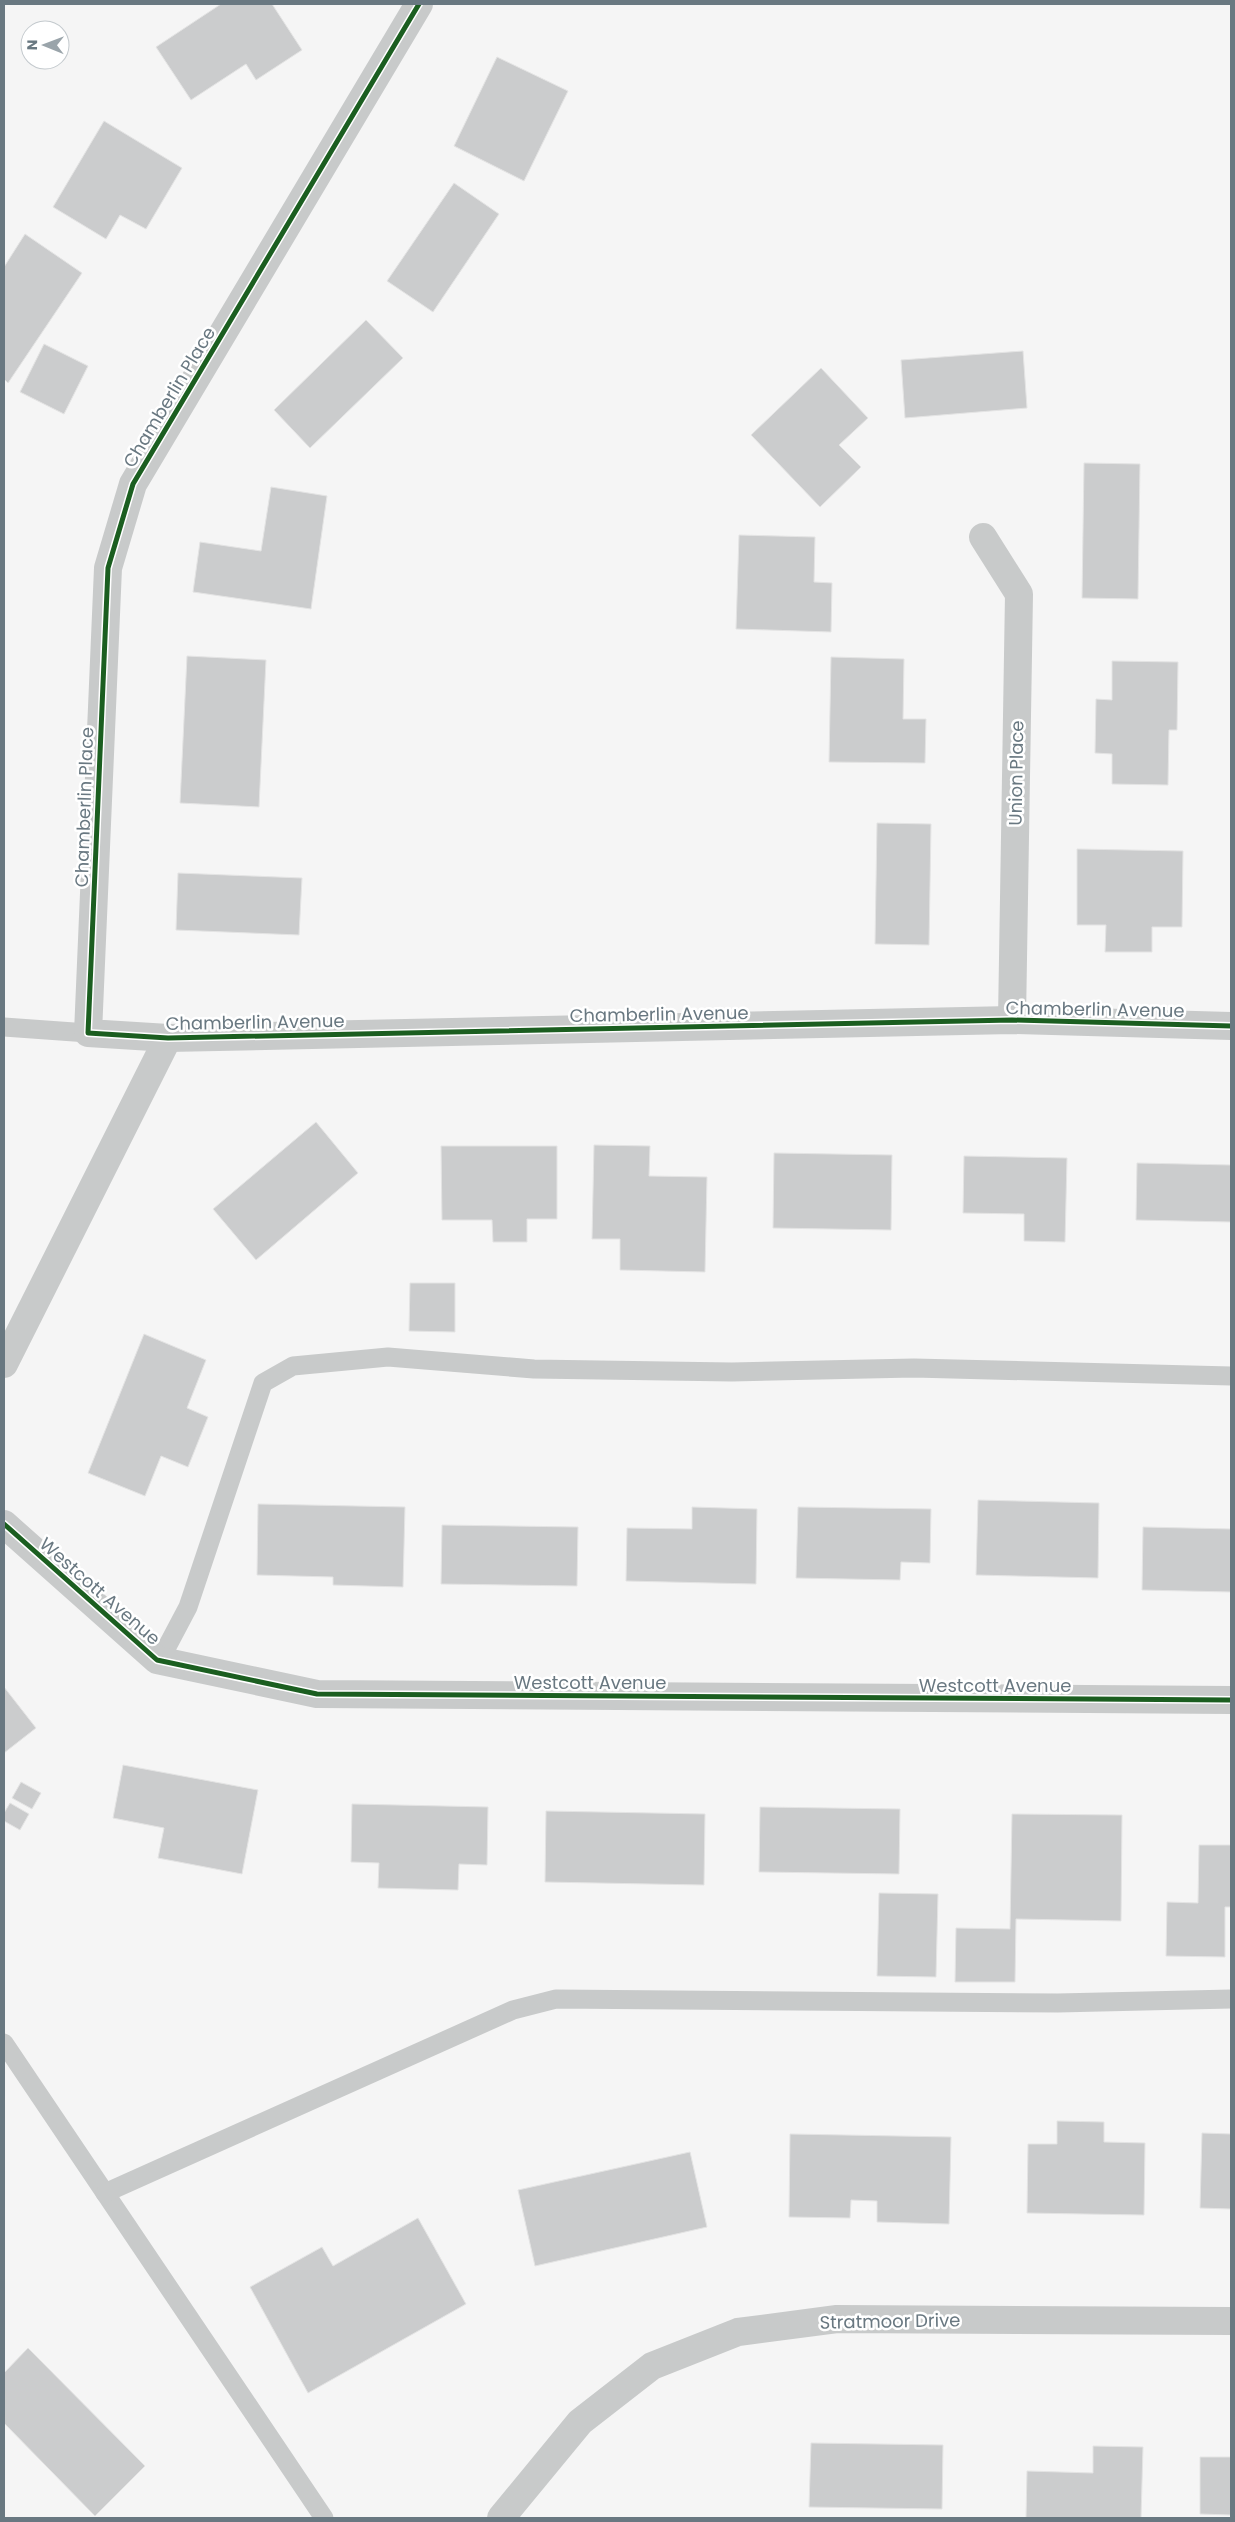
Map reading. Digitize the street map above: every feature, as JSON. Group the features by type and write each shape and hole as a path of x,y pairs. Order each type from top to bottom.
{"street":[{"name":"Chamberlin Place","path":"88,1033 108,568 134,484 418,4"},
{"name":"Union Place","path":"983,537 1019,594 1012,1020"},
{"name":"Chamberlin Avenue","path":"88,1033 168,1038 1012,1020 1231,1026"},
{"name":"Chamberlin Avenue","path":"4,1364 168,1038"},
{"name":"Westcott Avenue","path":"4,1524 160,1660 317,1694 1231,1700"},
{"name":"Stratmoor Drive","path":"501,2518 580,2422 652,2366 738,2332 837,2319 1231,2321"}],"lane":[{"path":"4,1027 88,1033"},
{"path":"160,1660 188,1607 263,1383 293,1366 388,1357 534,1369 732,1372 914,1368 1231,1376"},
{"path":"105,2193 513,2010 556,1999 1058,2003 1231,1999"},
{"path":"4,2043 324,2518"}],"building":[{"path":"221,4 272,4 302,50 256,80 246,64 191,100 156,47"},
{"path":"497,57 568,91 524,181 454,146"},
{"path":"104,121 182,168 146,229 120,215 106,239 53,207"},
{"path":"454,183 499,214 433,312 387,281"},
{"path":"25,234 82,273 8,383 4,379 4,267"},
{"path":"366,320 403,358 310,448 274,410"},
{"path":"44,344 88,366 64,414 20,392"},
{"path":"1023,351 1027,408 905,418 901,360"},
{"path":"821,368 868,418 839,445 861,467 820,507 751,435"},
{"path":"1084,463 1140,464 1138,599 1082,598"},
{"path":"271,487 327,496 311,609 193,592 200,542 261,551"},
{"path":"739,535 815,537 814,582 832,583 831,632 736,629"},
{"path":"187,656 266,660 259,807 180,803"},
{"path":"831,657 904,659 903,719 926,719 925,763 829,762"},
{"path":"1112,661 1178,662 1177,730 1169,730 1168,785 1112,784 1112,754 1095,753 1096,699 1112,700"},
{"path":"877,823 931,824 929,945 875,944"},
{"path":"1077,849 1183,851 1182,927 1152,927 1152,952 1105,952 1106,925 1077,925"},
{"path":"178,873 302,878 299,935 176,930"},
{"path":"316,1122 358,1173 256,1260 213,1209"},
{"path":"594,1145 650,1146 649,1176 707,1177 705,1272 620,1270 620,1239 592,1239"},
{"path":"441,1146 557,1146 557,1219 527,1219 527,1242 493,1242 492,1220 442,1220"},
{"path":"774,1153 892,1155 891,1230 773,1228"},
{"path":"964,1156 1067,1158 1065,1242 1024,1241 1024,1214 963,1213"},
{"path":"1137,1163 1231,1165 1231,1222 1136,1220"},
{"path":"410,1283 455,1283 455,1332 409,1331"},
{"path":"144,1334 206,1360 187,1408 208,1417 188,1467 161,1456 145,1496 88,1473"},
{"path":"978,1500 1099,1503 1098,1578 976,1575"},
{"path":"258,1504 405,1507 403,1587 333,1585 333,1577 257,1575"},
{"path":"692,1507 757,1509 756,1584 626,1581 627,1528 692,1529"},
{"path":"798,1507 931,1509 930,1563 901,1562 900,1580 796,1578"},
{"path":"442,1525 578,1527 577,1586 441,1584"},
{"path":"1143,1527 1231,1529 1231,1592 1142,1590"},
{"path":"4,1687 36,1728 4,1753"},
{"path":"123,1765 258,1790 242,1874 158,1858 164,1828 113,1818"},
{"path":"21,1782 41,1793 32,1809 12,1798"},
{"path":"10,1803 29,1814 20,1830 4,1821 4,1813"},
{"path":"352,1804 488,1807 487,1865 459,1864 458,1890 378,1888 379,1863 351,1862"},
{"path":"760,1807 900,1809 899,1874 759,1872"},
{"path":"546,1811 705,1814 704,1885 545,1882"},
{"path":"1012,1814 1122,1815 1121,1921 1016,1919 1015,1982 955,1982 956,1928 1010,1929"},
{"path":"1199,1845 1231,1845 1231,1907 1225,1907 1225,1957 1166,1956 1167,1902 1198,1903"},
{"path":"879,1893 938,1894 936,1977 877,1976"},
{"path":"1057,2121 1104,2122 1104,2142 1145,2143 1144,2215 1027,2213 1028,2144 1057,2144"},
{"path":"1202,2133 1231,2134 1231,2209 1200,2208"},
{"path":"790,2134 951,2137 949,2224 877,2222 877,2201 851,2200 850,2218 789,2217"},
{"path":"690,2152 707,2227 535,2266 518,2190"},
{"path":"418,2218 466,2304 308,2393 250,2287 322,2247 333,2266"},
{"path":"28,2348 145,2466 95,2516 4,2423 4,2373"},
{"path":"811,2443 943,2445 942,2509 809,2507"},
{"path":"1093,2446 1143,2447 1141,2518 1026,2518 1027,2471 1093,2473"},
{"path":"1200,2457 1231,2457 1231,2515 1200,2514"}],"cycle path":[{"path":"419,4 133,484 108,568 88,1033 168,1038 1012,1020 1231,1026"},
{"path":"4,1524 157,1660 317,1694 1231,1700"}]}
